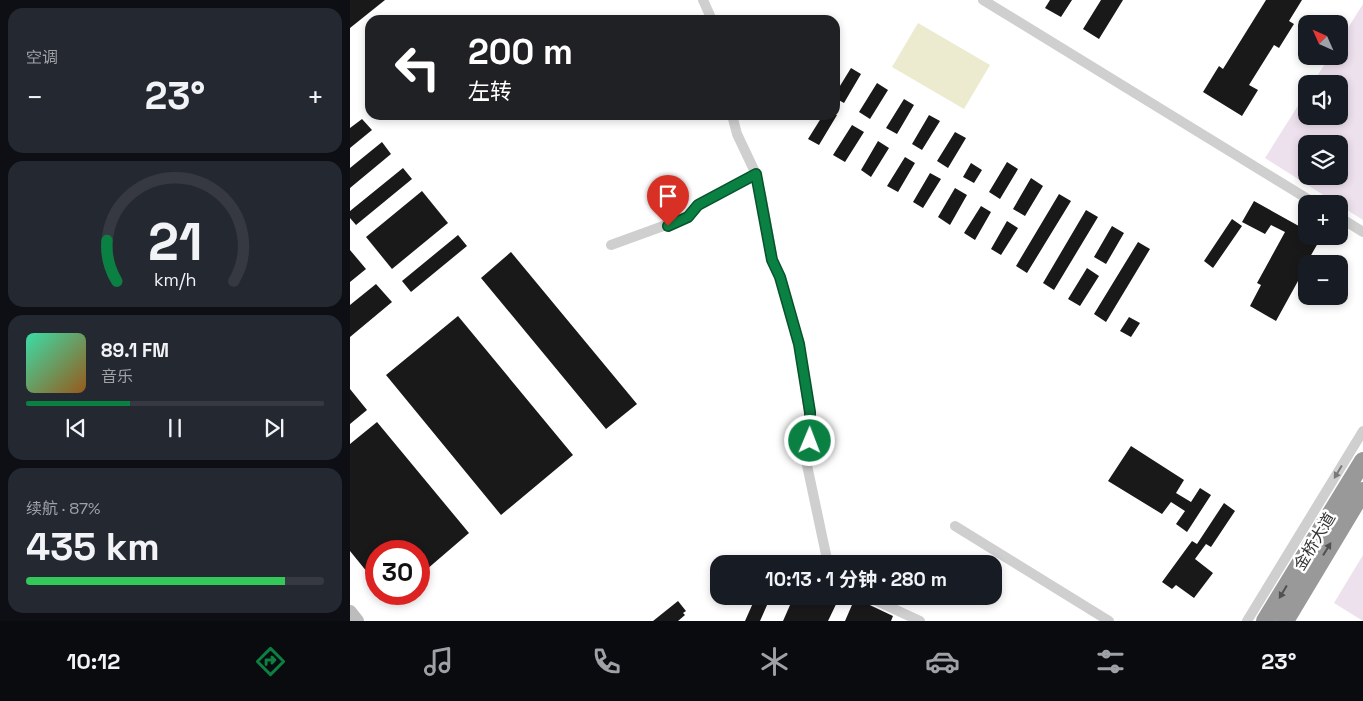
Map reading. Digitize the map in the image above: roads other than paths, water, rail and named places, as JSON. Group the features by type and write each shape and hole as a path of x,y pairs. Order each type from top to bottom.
{"highway":[{"name":"金桥大道","path":"1265,621 1363,461"},
{"name":"金桥大道","path":"1285,621 1363,491"}],"main road":[{"path":"350,612 357,621"}],"street":[{"path":"703,0 710,15"},
{"path":"983,0 1301,195"},
{"path":"733,120 737,134 756,174 772,260 780,277 799,344 811,427 808,465 826,555"},
{"path":"611,246 688,217 698,205 756,174"},
{"path":"1348,223 1363,232"},
{"path":"1247,621 1363,431"},
{"path":"956,526 1109,621"},
{"path":"885,605 920,621"}]}
